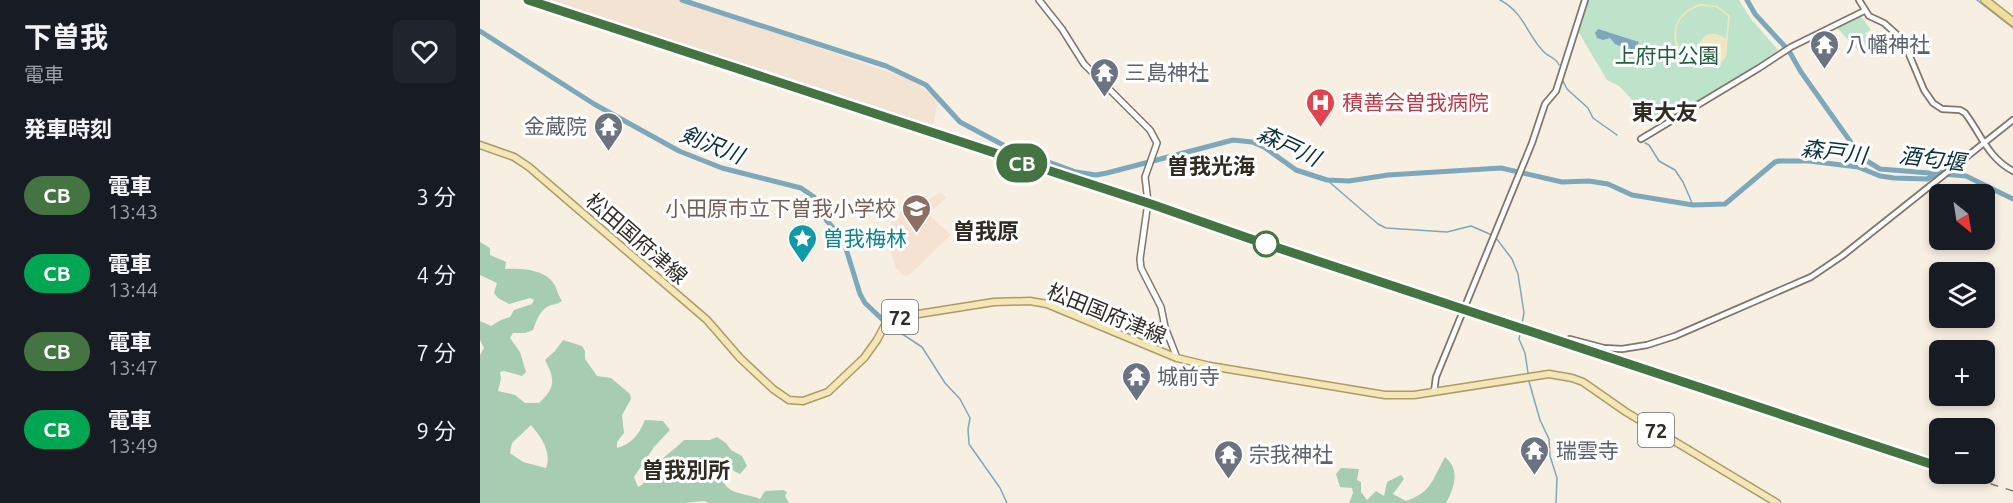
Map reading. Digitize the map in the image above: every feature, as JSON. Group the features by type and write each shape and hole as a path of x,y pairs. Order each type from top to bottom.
{"highway":[{"path":"1985,0 2013,22"}],"main road":[{"path":"1039,0 1062,29 1084,64 1154,134 1157,143 1145,177 1148,202 1140,259 1145,276 1161,307 1165,327 1178,358"},
{"name":"松田国府津線","path":"480,145 514,157 529,167 700,314 740,358 773,389 789,399 803,401 828,392 864,358 892,318 994,302 1030,301 1047,304 1178,358 1210,366 1384,396 1434,392 1528,376 1560,375 1583,382 1626,412 1777,503"}],"street":[{"path":"1434,392 1436,377 1538,128 1545,104 1556,91 1585,0"},
{"path":"1859,0 1864,11 1884,23 1903,40 1924,90 1933,103 1942,109 1960,110 1998,162 2013,171"},
{"path":"1641,139 1791,47 1864,11"},
{"path":"1570,339 1604,348 1622,349 1647,345 1675,336 1811,278 2013,120"}],"shaded area":[{"path":"539,0 680,0 909,79 938,101 932,129 750,71"},
{"name":"小田原市立下曽我小学校","path":"941,192 946,198 928,214 951,235 909,275 903,276 896,268 886,237 886,229 911,200 926,201"}],"green space":[{"name":"上府中公園","path":"1588,0 1739,0 1751,19 1778,50 1755,67 1661,124 1642,110 1619,86 1607,80 1579,33"},
{"path":"1860,15 1871,30 1865,33 1874,45 1858,50 1836,27"},
{"path":"480,242 490,248 490,255 506,262 505,269 525,269 545,275 554,284 562,301 544,309 533,330 513,333 510,338 520,352 526,372 522,376 500,372 498,391 515,395 525,403 539,403 549,392 552,383 551,373 545,360 563,340 582,346 585,359 597,376 611,378 630,394 631,399 622,415 624,433 617,442 617,448 634,438 645,420 663,421 670,430 654,447 634,477 638,487 643,484 655,466 684,440 710,440 717,437 731,450 742,456 747,466 740,474 730,469 721,475 727,487 760,499 765,491 783,490 787,492 785,496 789,503 709,503 704,501 685,503 480,503 480,355 484,348 480,340 480,321 491,326 510,317 514,310 532,304 534,300 530,298 509,304 494,293 497,283 480,275","holes":["531,425 547,451 546,468 523,462 510,453 512,443"]},
{"path":"1445,457 1453,468 1455,479 1446,503 1349,503 1353,493 1352,488 1340,487 1336,474 1341,468 1359,469 1357,480 1361,482 1361,492 1367,500 1376,491 1384,496 1387,482 1401,475 1404,479 1393,494 1406,501 1426,489"}],"sand":[{"path":"1700,4 1717,6 1730,15 1726,57 1720,64 1715,64 1676,46 1675,32 1676,26 1682,15","holes":["1716,7 1728,16 1726,39 1719,35 1709,34 1700,42 1700,55 1678,45 1676,32 1680,20 1694,8"]}],"water":[{"path":"1598,29 1639,42 1635,55 1628,52 1623,53 1622,47 1610,38 1603,40 1597,38 1595,33"}],"waterway":[{"name":"森戸川","path":"682,0 886,66 926,85 960,122 1007,147 1076,172 1096,175 1233,140 1252,142 1264,147 1296,170 1327,180 1349,181 1388,175 1501,168 1562,182 1589,181 1608,184 1632,195 1693,205 1725,204 1779,161 1809,161 1858,167 1880,176 1894,178 1927,179 1941,172"},
{"path":"1500,0 1515,11 1539,46 1559,65"},
{"name":"酒匂堰","path":"1747,0 1755,14 1789,51 1801,72 1862,158 1880,169 1966,176 2013,199"},
{"path":"1977,0 2013,28"},
{"name":"剣沢川","path":"480,31 594,104 679,151 722,168 801,188 814,197 827,221 843,239 860,294 865,303 884,321"},
{"path":"1563,81 1567,89 1588,108 1593,118 1617,135"},
{"path":"1645,143 1649,145 1659,161 1675,170 1693,205"},
{"path":"1327,180 1378,224 1386,228 1447,232 1471,226 1492,235"},
{"path":"1496,238 1512,259 1518,274 1524,313 1519,339 1525,353 1528,373"},
{"name":"剣沢川","path":"890,326 922,347 945,383 960,399 970,418 969,444 1000,488 1007,503"},
{"path":"1528,378 1540,420 1549,439 1550,456 1557,478 1556,503"}],"railway":[{"path":"528,0 932,134 1327,260 1398,288"},
{"path":"1389,285 1929,463"},
{"path":"1991,484 2013,491"}],"train":[{"name":"CB","path":"528,0 1151,204 1929,463"}],"place":[{"name":"八幡神社","path":"1825,70"},
{"name":"三島神社","path":"1104,98"},
{"name":"積善会曽我病院","path":"1321,128"},
{"name":"金蔵院","path":"608,152"},
{"name":"小田原市立下曽我小学校","path":"917,234"},
{"name":"曽我梅林","path":"802,264"},
{"name":"城前寺","path":"1136,402"},
{"name":"瑞雲寺","path":"1535,476"},
{"name":"宗我神社","path":"1228,480"}],"district":[{"name":"東大友","path":"1665,111"},
{"name":"曽我光海","path":"1211,165"},
{"name":"曽我原","path":"986,230"},
{"name":"曽我別所","path":"686,469"}]}
